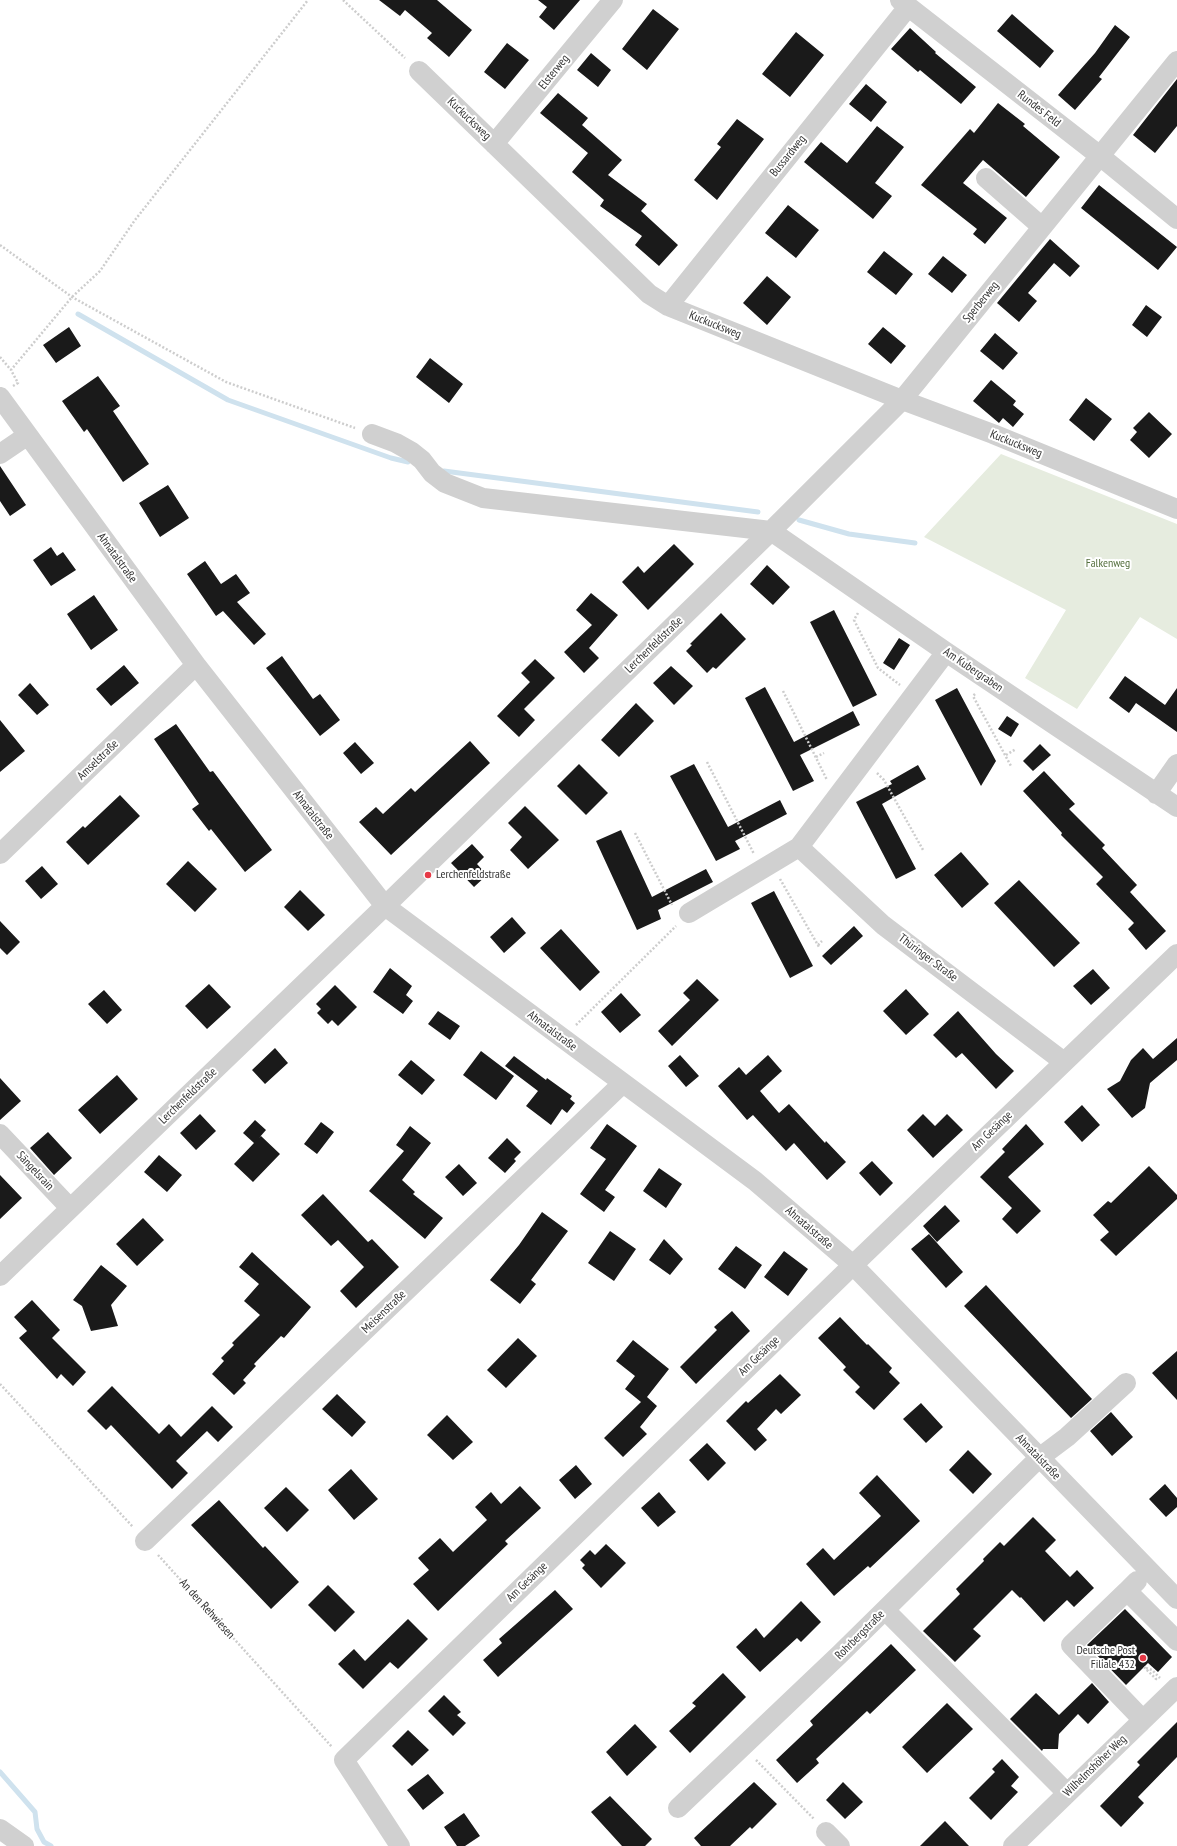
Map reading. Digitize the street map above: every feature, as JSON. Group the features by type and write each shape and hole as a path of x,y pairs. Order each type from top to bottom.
{"street":[{"name":"Elsterweg","path":"494,144 613,0"},
{"name":"Rundes Feld","path":"904,3 1100,156 1177,219"},
{"name":"Bussardweg","path":"668,306 904,3"},
{"name":"Sperberweg","path":"771,531 902,400 1177,61"},
{"name":"Kuckucksweg","path":"419,71 649,294 668,306 902,400 993,434 1177,509"},
{"path":"986,178 1042,227"},
{"name":"Ahnatalstraße","path":"6,392 28,435 196,665 385,906 755,1181 853,1265 1177,1599"},
{"path":"372,434 396,442 412,452 422,460 432,473 445,483 483,498 771,531"},
{"path":"0,454 28,435"},
{"name":"Am Kubergraben","path":"771,531 946,652 1177,808"},
{"name":"Lerchenfeldstraße","path":"0,1276 385,906 771,531"},
{"path":"685,917 798,846 946,652"},
{"name":"Amselstraße","path":"0,854 196,665"},
{"path":"1156,794 1177,764"},
{"name":"Thüringer Straße","path":"798,846 883,925 1064,1062"},
{"name":"Am Gesänge","path":"344,1760 853,1265 1177,954"},
{"name":"Meisenstraße","path":"145,1541 622,1083"},
{"name":"Sängelsrain","path":"0,1134 70,1208"},
{"name":"Rohrbergstraße","path":"678,1808 885,1610 1039,1458 1067,1436 1126,1383"},
{"path":"1143,1720 1072,1645 1148,1570"},
{"path":"1127,1591 1177,1641"},
{"path":"885,1610 1067,1793"},
{"name":"Wilhelmshöher Weg","path":"1021,1843 1067,1793 1143,1720 1169,1683"},
{"path":"344,1760 400,1846"},
{"path":"0,1829 24,1846"},
{"path":"826,1832 840,1846"}],"path":[{"path":"11,370 72,297 100,271 134,220 308,0"},
{"path":"343,0 419,71"},
{"path":"0,245 72,297 226,382 372,434"},
{"path":"0,356 11,370 18,383 6,392"},
{"path":"867,598 854,620 878,668 914,695"},
{"path":"986,679 973,696 1012,766"},
{"path":"783,691 829,784 839,793"},
{"path":"1006,755 1016,749"},
{"path":"816,757 824,753"},
{"path":"864,760 884,780 923,850"},
{"path":"707,762 766,866 818,946 822,941"},
{"path":"562,1039 685,917 635,833"},
{"name":"An den Rehwiesen","path":"0,1384 344,1760"},
{"path":"1151,1684 1156,1679 1144,1667 1152,1670 1169,1683"},
{"path":"743,1747 826,1832"}],"green space":[{"name":"Falkenweg","path":"1001,454 1177,524 1177,639 1140,617 1077,709 1025,678 1066,610 924,537"}],"building":[{"path":"379,0 437,0 472,30 449,57 427,38 432,33 405,10 400,16"},
{"path":"538,0 580,0 554,30 539,17 547,7"},
{"path":"653,9 679,29 647,70 622,49"},
{"path":"1012,14 1054,51 1040,68 997,31"},
{"path":"1115,25 1130,37 1099,77 1102,79 1075,110 1058,95 1095,53"},
{"path":"910,28 936,52 935,53 976,87 961,104 920,70 918,72 891,49"},
{"path":"796,32 824,55 790,97 762,74"},
{"path":"507,43 529,60 505,89 484,72"},
{"path":"591,53 611,70 598,87 577,70"},
{"path":"1177,79 1177,126 1155,153 1133,135"},
{"path":"866,84 887,102 871,122 849,104"},
{"path":"558,93 588,118 582,125 622,160 608,175 647,204 641,211 678,245 659,266 635,245 642,236 600,206 604,200 572,172 588,153 540,113"},
{"path":"998,103 1025,124 1023,126 1060,157 1026,197 983,160 963,183 1007,218 985,244 973,234 977,229 921,185 970,129 974,133"},
{"path":"737,119 764,139 717,200 694,180 721,147 717,144"},
{"path":"877,126 904,147 875,183 892,196 873,219 804,162 821,142 847,163"},
{"path":"1099,185 1177,247 1158,270 1081,208"},
{"path":"788,205 819,230 796,258 765,233"},
{"path":"1050,239 1080,266 1070,277 1054,263 1028,293 1037,301 1019,322 997,303"},
{"path":"884,251 913,274 896,295 867,272"},
{"path":"943,256 967,275 952,293 928,274"},
{"path":"767,276 791,297 767,325 743,303"},
{"path":"1146,305 1162,317 1147,337 1132,325"},
{"path":"69,327 81,346 56,363 43,345"},
{"path":"883,327 906,346 891,364 868,344"},
{"path":"995,333 1018,353 1003,370 980,351"},
{"path":"430,358 463,384 449,403 416,377"},
{"path":"98,376 120,406 113,411 149,464 123,482 87,429 84,432 62,401"},
{"path":"991,380 1016,401 1013,405 1024,414 1013,427 1003,418 999,423 973,401"},
{"path":"1086,398 1112,419 1094,441 1069,420"},
{"path":"1149,412 1172,434 1149,458 1130,440 1137,432 1133,428"},
{"path":"0,466 26,505 10,516 0,501"},
{"path":"168,485 189,518 160,537 139,503"},
{"path":"674,544 694,564 648,610 622,582 638,566 644,573"},
{"path":"51,547 57,556 63,552 76,570 51,586 33,560"},
{"path":"205,561 221,584 236,574 250,593 237,602 266,634 254,645 223,611 216,616 187,574"},
{"path":"767,565 790,587 773,605 750,584"},
{"path":"591,593 618,615 589,648 599,658 584,673 564,652 592,625 576,610"},
{"path":"94,595 118,630 91,650 67,614"},
{"path":"834,610 877,695 853,707 810,622"},
{"path":"721,613 746,639 716,669 713,667 707,673 686,651 692,645 690,644"},
{"path":"899,638 910,645 894,670 883,663"},
{"path":"282,656 313,699 320,694 340,720 320,736 266,668"},
{"path":"535,659 555,678 524,709 535,720 519,737 497,716 530,682 521,673"},
{"path":"124,665 139,683 111,706 96,689"},
{"path":"671,666 693,686 674,705 653,683"},
{"path":"1125,676 1165,705 1177,688 1177,732 1136,703 1129,713 1109,698"},
{"path":"30,683 49,705 37,715 18,695"},
{"path":"765,687 794,742 853,711 860,725 800,755 814,781 793,791 745,698"},
{"path":"957,688 996,761 981,786 935,700"},
{"path":"636,703 654,721 619,757 601,740"},
{"path":"1007,716 1019,724 1011,737 998,729"},
{"path":"0,720 25,751 0,772"},
{"path":"176,724 210,772 213,771 272,850 245,872 211,829 209,831 192,809 199,804 154,739"},
{"path":"470,741 490,763 391,855 359,822 376,807 383,814 411,788 415,792"},
{"path":"355,742 374,763 361,774 343,753"},
{"path":"1040,744 1051,755 1033,771 1023,761"},
{"path":"579,764 608,793 586,815 557,786"},
{"path":"694,764 728,827 780,800 787,814 735,841 740,849 716,861 670,776"},
{"path":"918,765 926,779 882,804 916,869 896,879 856,802 892,784 890,781"},
{"path":"1044,771 1075,804 1069,809 1105,845 1102,848 1137,885 1130,892 1166,931 1146,950 1128,929 1134,923 1096,884 1103,877 1061,835 1062,833 1023,791"},
{"path":"120,795 140,816 88,865 66,842 83,826 85,828"},
{"path":"525,806 559,840 528,869 510,850 522,837 508,823"},
{"path":"621,830 652,897 706,869 713,882 658,910 661,919 637,930 596,841"},
{"path":"472,844 484,857 477,864 487,875 474,887 451,863"},
{"path":"961,852 989,884 962,908 934,875"},
{"path":"188,861 217,889 195,912 166,884"},
{"path":"42,866 58,884 41,899 25,881"},
{"path":"1019,880 1080,943 1054,967 994,903"},
{"path":"300,890 325,915 308,931 284,907"},
{"path":"774,891 813,966 790,978 751,903"},
{"path":"512,917 526,933 504,953 490,937"},
{"path":"0,921 20,942 7,955 0,948"},
{"path":"854,926 863,936 831,965 822,956"},
{"path":"561,929 600,972 580,991 540,948"},
{"path":"390,968 412,986 406,995 413,1001 403,1014 373,992"},
{"path":"1093,969 1110,988 1091,1005 1073,986"},
{"path":"697,979 719,1000 672,1046 658,1031 690,1000 683,993"},
{"path":"209,984 231,1007 207,1029 185,1006"},
{"path":"335,985 357,1007 338,1026 332,1020 328,1024 317,1013 321,1009 316,1004"},
{"path":"906,989 929,1014 906,1035 883,1011"},
{"path":"104,990 122,1010 107,1024 88,1004"},
{"path":"621,993 641,1015 620,1033 601,1012"},
{"path":"438,1011 460,1026 450,1040 428,1024"},
{"path":"958,1011 996,1054 1014,1071 996,1089 962,1053 956,1058 933,1035"},
{"path":"1177,1038 1177,1060 1150,1083 1145,1108 1132,1118 1107,1089 1120,1081 1131,1060 1143,1048 1153,1059"},
{"path":"275,1048 288,1063 265,1084 252,1070"},
{"path":"481,1051 514,1076 496,1100 463,1075"},
{"path":"680,1055 699,1076 686,1087 668,1066"},
{"path":"768,1055 782,1071 760,1091 779,1113 789,1104 825,1143 826,1141 846,1162 827,1180 794,1143 786,1151 753,1115 747,1120 718,1086 739,1067 746,1075"},
{"path":"514,1056 546,1080 547,1078 572,1096 570,1099 575,1103 567,1113 562,1109 551,1125 526,1106 538,1091 505,1066"},
{"path":"411,1060 435,1080 422,1095 398,1075"},
{"path":"117,1075 138,1099 100,1134 78,1110"},
{"path":"0,1078 21,1101 0,1120"},
{"path":"1082,1105 1100,1125 1082,1142 1064,1122"},
{"path":"200,1114 216,1131 196,1150 180,1133"},
{"path":"923,1114 935,1126 947,1114 963,1130 933,1158 907,1130"},
{"path":"255,1120 266,1130 259,1138 261,1136 280,1154 253,1182 234,1164 254,1143 243,1133"},
{"path":"321,1122 334,1132 317,1154 304,1144"},
{"path":"607,1124 637,1146 605,1190 615,1197 604,1212 580,1194 606,1159 590,1148"},
{"path":"1026,1124 1044,1144 1008,1177 1041,1211 1017,1234 1002,1219 1012,1208 980,1177 1005,1152 1002,1149"},
{"path":"410,1126 431,1143 402,1180 415,1192 413,1194 443,1218 425,1239 369,1191 404,1151 396,1145"},
{"path":"48,1132 72,1158 54,1175 30,1148"},
{"path":"507,1138 521,1152 514,1159 516,1161 505,1173 488,1158"},
{"path":"159,1155 182,1175 167,1192 144,1172"},
{"path":"872,1161 893,1183 880,1196 859,1173"},
{"path":"459,1164 477,1183 463,1196 445,1177"},
{"path":"1149,1166 1177,1195 1177,1199 1116,1256 1100,1240 1109,1232 1093,1215 1108,1201 1111,1203"},
{"path":"659,1168 682,1184 666,1208 643,1191"},
{"path":"0,1175 22,1198 0,1219"},
{"path":"323,1194 368,1242 372,1239 399,1267 356,1308 340,1291 364,1267 338,1240 331,1246 301,1215"},
{"path":"945,1205 960,1221 937,1242 923,1226"},
{"path":"542,1212 568,1231 531,1280 536,1284 520,1304 490,1280 519,1245"},
{"path":"143,1218 164,1240 137,1266 116,1244"},
{"path":"610,1231 636,1249 614,1281 588,1263"},
{"path":"929,1234 963,1272 946,1288 911,1249"},
{"path":"664,1239 683,1259 670,1275 649,1260"},
{"path":"736,1246 762,1265 745,1289 718,1269"},
{"path":"784,1251 808,1269 788,1296 764,1277"},
{"path":"252,1252 311,1307 284,1338 281,1336 254,1364 256,1366 243,1380 246,1383 234,1395 212,1374 224,1361 221,1358 234,1345 232,1343 260,1315 244,1301 259,1284 239,1267"},
{"path":"101,1265 127,1286 111,1305 118,1326 91,1331 82,1306 73,1300"},
{"path":"986,1285 1092,1399 1071,1418 964,1306"},
{"path":"32,1300 60,1330 52,1338 86,1372 73,1386 61,1374 57,1379 19,1338 27,1331 14,1317"},
{"path":"732,1311 750,1331 696,1384 680,1367 717,1330 714,1327"},
{"path":"840,1317 892,1368 889,1372 900,1383 874,1410 855,1392 860,1387 843,1370 846,1367 818,1338"},
{"path":"518,1338 537,1356 506,1388 487,1370"},
{"path":"633,1340 669,1369 647,1397 657,1406 640,1427 647,1434 623,1457 604,1438 641,1402 625,1389 635,1376 616,1361"},
{"path":"1177,1351 1177,1400 1152,1373"},
{"path":"780,1374 801,1395 781,1414 776,1409 757,1429 767,1440 755,1451 726,1421 746,1401 748,1403"},
{"path":"112,1386 159,1434 169,1424 181,1437 212,1406 233,1427 218,1442 207,1431 176,1461 188,1473 172,1489 111,1425 106,1430 87,1411"},
{"path":"337,1394 366,1422 352,1437 322,1409"},
{"path":"921,1403 943,1427 926,1443 903,1419"},
{"path":"1111,1412 1133,1437 1112,1456 1090,1431"},
{"path":"447,1415 473,1442 453,1460 427,1435"},
{"path":"707,1443 726,1463 708,1481 689,1460"},
{"path":"968,1450 992,1474 973,1494 949,1470"},
{"path":"576,1465 592,1484 575,1499 559,1480"},
{"path":"351,1469 378,1499 354,1520 328,1490"},
{"path":"877,1475 920,1521 870,1568 868,1566 834,1596 806,1564 823,1548 834,1560 881,1516 859,1493"},
{"path":"1165,1484 1177,1498 1177,1507 1166,1517 1149,1499"},
{"path":"520,1486 541,1508 505,1541 508,1544 438,1611 413,1584 429,1570 418,1558 440,1538 453,1552 487,1520 475,1507 491,1492 501,1504"},
{"path":"286,1487 309,1510 287,1532 264,1508"},
{"path":"659,1492 676,1512 658,1527 641,1508"},
{"path":"219,1500 263,1548 265,1546 299,1582 271,1609 191,1525"},
{"path":"1033,1517 1056,1540 1045,1551 1070,1577 1077,1570 1094,1588 1074,1607 1067,1600 1044,1622 1021,1597 1020,1598 1012,1590 973,1629 981,1636 955,1662 923,1631 960,1594 956,1589 984,1561 983,1559 1000,1542 1004,1546"},
{"path":"606,1544 626,1563 601,1588 582,1568 585,1565 580,1560 590,1550 595,1555"},
{"path":"328,1585 355,1612 335,1632 308,1605"},
{"path":"555,1590 573,1609 498,1677 483,1660 502,1643 499,1639"},
{"path":"801,1601 821,1622 801,1642 797,1638 760,1672 736,1647 756,1628 764,1638"},
{"path":"1125,1609 1172,1657 1158,1672 1148,1663 1126,1685 1087,1645"},
{"path":"408,1619 428,1639 398,1669 390,1662 363,1689 338,1664 354,1649 365,1661"},
{"path":"891,1644 916,1670 870,1714 867,1711 816,1759 819,1763 797,1783 776,1760 813,1725 810,1721"},
{"path":"723,1673 746,1697 690,1753 669,1731 696,1706 692,1703"},
{"path":"1092,1683 1109,1702 1088,1724 1078,1714 1059,1734 1058,1749 1043,1749 1042,1751 1010,1719 1036,1693 1059,1715"},
{"path":"444,1695 461,1712 457,1715 466,1723 453,1736 428,1711"},
{"path":"947,1703 973,1729 927,1773 902,1747"},
{"path":"1177,1722 1177,1757 1138,1797 1144,1803 1121,1827 1100,1806 1140,1765 1137,1762"},
{"path":"635,1724 657,1747 627,1776 606,1752"},
{"path":"408,1730 429,1750 412,1766 392,1746"},
{"path":"1002,1759 1019,1777 1011,1786 1018,1792 991,1820 969,1798 995,1772 992,1769"},
{"path":"428,1774 444,1793 423,1810 407,1790"},
{"path":"754,1782 777,1804 752,1829 750,1827 730,1846 701,1846 694,1838"},
{"path":"843,1782 863,1802 845,1819 826,1800"},
{"path":"610,1796 652,1839 645,1846 622,1846 591,1812"},
{"path":"464,1813 480,1836 465,1846 457,1846 444,1827"},
{"path":"945,1821 969,1846 920,1846"}],"waterway":[{"path":"78,314 228,400 391,458 408,462"},
{"path":"444,471 758,512"},
{"path":"799,520 849,534 915,543"},
{"path":"0,1772 35,1812 37,1829 44,1842 51,1846"}],"place":[{"name":"Lerchenfeldstraße","path":"428,875"},
{"name":"Deutsche Post Filiale 432","path":"1143,1658"}]}
